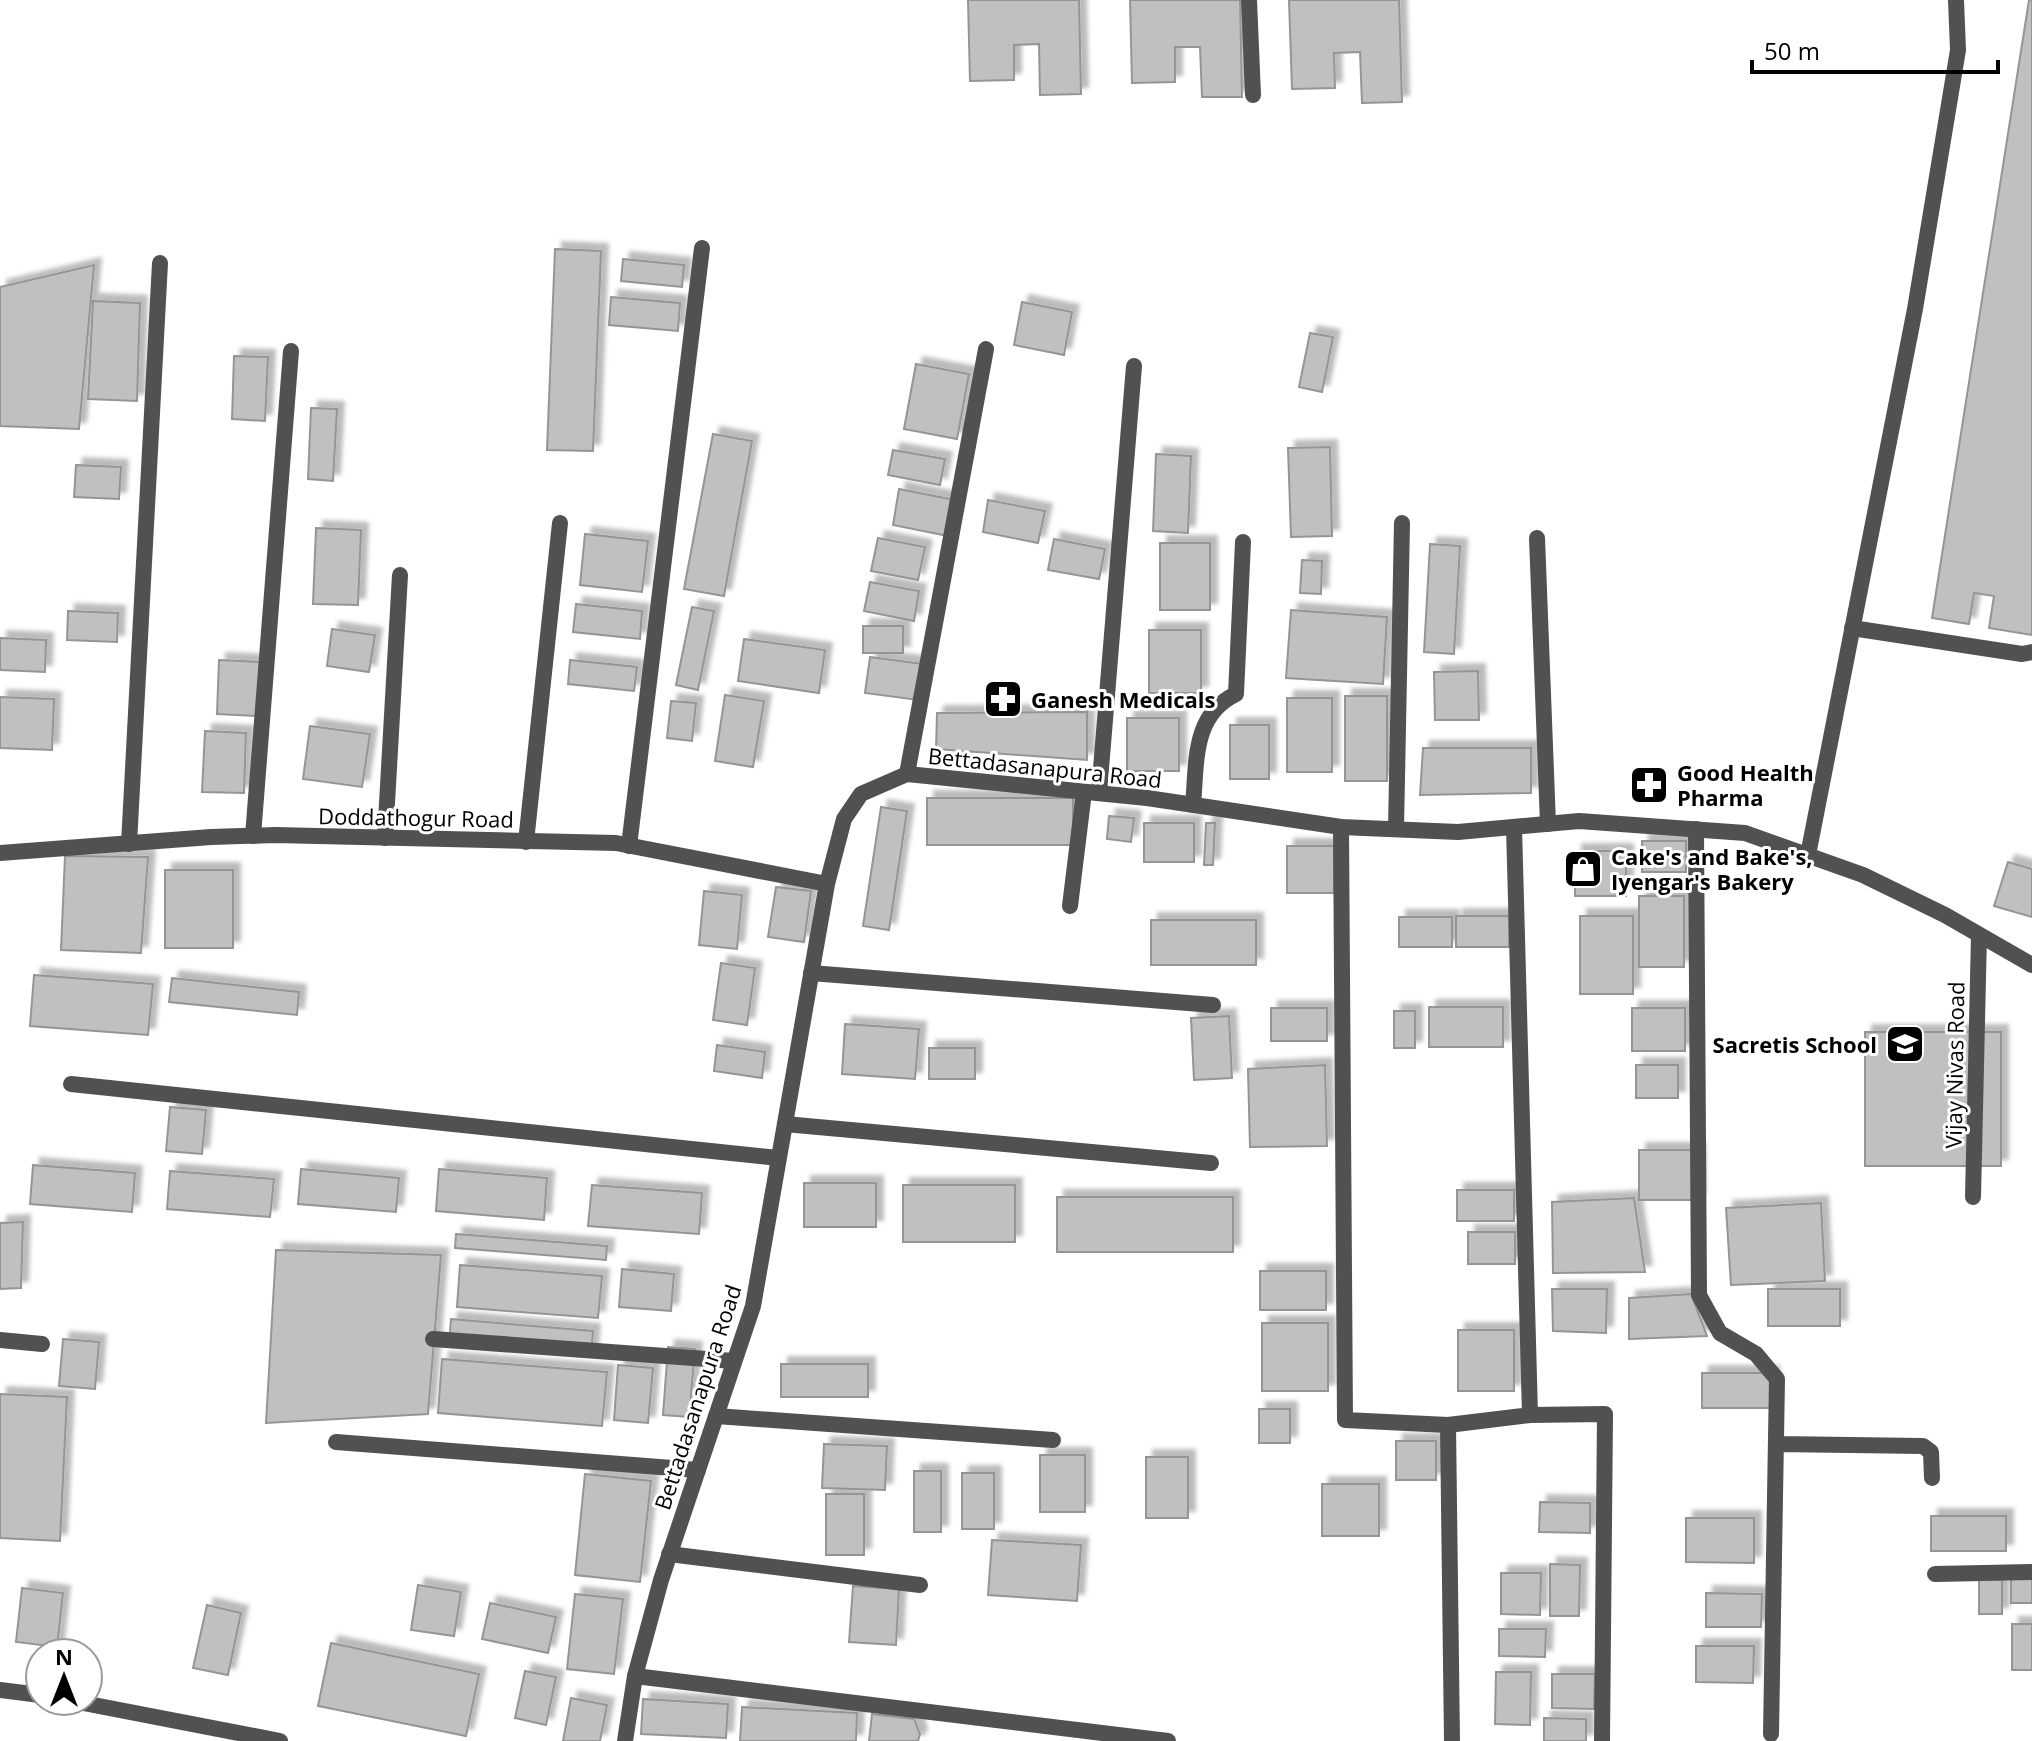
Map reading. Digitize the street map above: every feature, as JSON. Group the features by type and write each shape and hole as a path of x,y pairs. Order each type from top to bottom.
{"street":[{"path":"1249,0 1253,95"},
{"path":"1808,855 1915,309 1958,50 1956,0"},
{"path":"629,846 702,248"},
{"path":"129,844 160,263"},
{"path":"907,774 986,349"},
{"path":"253,836 291,351"},
{"path":"1070,906 1092,793 1134,366"},
{"path":"526,842 560,523"},
{"path":"1396,829 1402,523"},
{"path":"1537,538 1548,824"},
{"path":"1193,805 1201,730 1221,701 1236,694 1243,542"},
{"path":"385,838 400,575"},
{"path":"1852,628 2022,654 2032,652"},
{"name":"Bettadasanapura Road","path":"625,1741 635,1676 669,1554 753,1306 827,884 844,819 861,794 907,774 1193,805 1341,827 1458,832 1579,821 1745,833 1863,875 2032,965"},
{"path":"1341,827 1345,1420 1448,1425 1530,1415 1605,1414 1602,1741"},
{"path":"1514,827 1530,1415"},
{"path":"1696,829 1699,1295 1720,1333 1756,1354 1777,1379 1771,1734"},
{"name":"Doddathogur Road","path":"0,853 253,836 616,843 827,884"},
{"name":"Vijay Nivas Road","path":"1973,1197 1979,935"},
{"path":"811,973 1213,1005"},
{"path":"71,1084 778,1158"},
{"path":"785,1124 1211,1163"},
{"path":"433,1339 734,1361"},
{"path":"0,1340 42,1344"},
{"path":"716,1416 1053,1440"},
{"path":"1448,1425 1452,1741"},
{"path":"336,1442 698,1470"},
{"path":"1776,1444 1923,1446 1931,1452 1932,1478"},
{"path":"669,1554 920,1585"},
{"path":"1935,1574 2032,1572"},
{"path":"635,1676 1168,1741"},
{"path":"0,1690 24,1693"},
{"path":"104,1707 280,1741"}],"building":[{"path":"968,0 1079,0 1081,94 1040,95 1039,44 1014,45 1014,80 970,81"},
{"path":"1130,0 1240,0 1242,97 1202,97 1200,47 1175,47 1175,82 1132,83"},
{"path":"1289,0 1399,0 1402,102 1362,103 1360,52 1334,53 1335,88 1292,89"},
{"path":"2029,0 2032,0 2032,635 1989,628 1994,596 1974,593 1969,624 1932,618"},
{"path":"555,249 601,251 593,451 547,450"},
{"path":"623,259 684,265 682,287 621,281"},
{"path":"94,265 79,429 0,426 0,287"},
{"path":"611,297 680,303 678,331 609,325"},
{"path":"93,301 140,303 137,401 88,399"},
{"path":"1022,302 1072,312 1064,355 1014,345"},
{"path":"1310,333 1333,337 1322,392 1299,387"},
{"path":"234,356 268,357 265,421 232,419"},
{"path":"916,364 969,374 957,439 904,429"},
{"path":"311,408 337,409 333,481 308,479"},
{"path":"713,434 752,441 724,596 684,589"},
{"path":"1330,447 1332,536 1291,537 1288,448"},
{"path":"893,450 945,459 940,485 888,475"},
{"path":"1156,454 1191,456 1188,533 1153,531"},
{"path":"76,465 121,467 119,499 74,497"},
{"path":"899,489 955,500 948,536 893,525"},
{"path":"988,500 1045,511 1038,543 983,532"},
{"path":"316,528 361,530 358,605 313,604"},
{"path":"585,534 648,541 642,592 580,585"},
{"path":"878,538 925,547 918,580 871,571"},
{"path":"1054,539 1105,549 1099,579 1048,570"},
{"path":"1160,543 1210,543 1210,610 1160,610"},
{"path":"1430,544 1460,546 1454,654 1424,652"},
{"path":"1302,560 1322,561 1321,594 1300,593"},
{"path":"870,582 919,591 914,621 864,611"},
{"path":"576,604 642,611 640,639 573,632"},
{"path":"692,607 714,611 698,690 676,685"},
{"path":"1291,610 1387,617 1383,684 1286,678"},
{"path":"68,611 118,613 117,642 67,640"},
{"path":"863,626 903,626 903,653 863,653"},
{"path":"332,629 375,635 369,672 327,666"},
{"path":"1149,630 1201,630 1201,693 1149,693"},
{"path":"0,638 46,640 45,672 0,670"},
{"path":"744,639 825,650 819,693 738,681"},
{"path":"870,657 923,664 918,700 865,693"},
{"path":"219,660 260,662 257,716 217,714"},
{"path":"570,660 637,667 634,691 568,684"},
{"path":"1478,671 1479,720 1435,720 1434,672"},
{"path":"725,695 764,701 753,767 715,761"},
{"path":"1345,696 1387,696 1387,781 1345,781"},
{"path":"0,697 54,699 52,750 0,748"},
{"path":"1287,698 1332,698 1332,772 1287,772"},
{"path":"671,701 696,703 692,741 667,738"},
{"path":"1087,712 1087,760 936,749 937,713"},
{"path":"1127,718 1179,718 1179,771 1127,771"},
{"path":"1230,725 1269,725 1269,779 1230,779"},
{"path":"310,726 370,734 362,787 303,779"},
{"path":"205,731 246,733 244,793 202,792"},
{"path":"1423,748 1531,748 1531,793 1420,795"},
{"path":"927,798 1073,798 1073,845 927,845"},
{"path":"881,807 907,811 889,930 863,926"},
{"path":"1109,816 1134,818 1131,842 1107,839"},
{"path":"1144,823 1194,823 1194,862 1144,862"},
{"path":"1206,823 1215,823 1213,865 1204,865"},
{"path":"1642,841 1686,841 1686,872 1642,872"},
{"path":"1287,846 1334,846 1334,893 1287,893"},
{"path":"1575,851 1626,851 1626,896 1575,896"},
{"path":"65,856 148,857 141,953 61,950"},
{"path":"2008,862 2032,869 2032,917 1994,906"},
{"path":"165,870 233,870 233,948 165,948"},
{"path":"776,887 811,891 804,942 768,937"},
{"path":"704,891 742,895 737,949 699,945"},
{"path":"1639,896 1684,896 1684,967 1639,967"},
{"path":"1456,916 1509,916 1509,947 1456,947"},
{"path":"1580,916 1633,916 1633,994 1580,994"},
{"path":"1399,917 1452,917 1452,947 1399,947"},
{"path":"1151,920 1256,920 1256,965 1151,965"},
{"path":"721,963 755,968 747,1025 713,1020"},
{"path":"34,975 153,984 148,1035 30,1026"},
{"path":"172,978 299,992 297,1015 169,1002"},
{"path":"1429,1007 1503,1007 1503,1047 1429,1047"},
{"path":"1271,1008 1327,1008 1327,1041 1271,1041"},
{"path":"1632,1008 1685,1008 1685,1051 1632,1051"},
{"path":"1394,1011 1415,1011 1415,1048 1394,1048"},
{"path":"1229,1016 1232,1078 1194,1080 1191,1018"},
{"path":"845,1024 919,1029 915,1079 842,1074"},
{"path":"1865,1032 2001,1032 2001,1166 1865,1166"},
{"path":"717,1045 765,1052 762,1078 714,1071"},
{"path":"929,1048 975,1048 975,1079 929,1079"},
{"path":"1325,1065 1327,1146 1250,1147 1248,1069"},
{"path":"1636,1065 1678,1065 1678,1098 1636,1098"},
{"path":"170,1107 206,1110 202,1154 166,1151"},
{"path":"1639,1150 1698,1150 1698,1200 1639,1200"},
{"path":"33,1165 135,1173 132,1212 30,1204"},
{"path":"301,1169 399,1178 396,1212 298,1204"},
{"path":"439,1169 547,1178 544,1220 436,1211"},
{"path":"170,1171 274,1179 270,1217 167,1209"},
{"path":"804,1183 876,1183 876,1227 804,1227"},
{"path":"592,1185 702,1193 699,1234 588,1226"},
{"path":"903,1185 1015,1185 1015,1242 903,1242"},
{"path":"1457,1190 1514,1190 1514,1221 1457,1221"},
{"path":"1057,1197 1233,1197 1233,1252 1057,1252"},
{"path":"1634,1198 1645,1272 1553,1273 1552,1202"},
{"path":"1821,1203 1825,1281 1731,1285 1726,1208"},
{"path":"23,1222 21,1288 0,1289 0,1223"},
{"path":"1468,1232 1515,1232 1515,1264 1468,1264"},
{"path":"456,1234 607,1246 606,1260 455,1248"},
{"path":"276,1250 441,1255 428,1414 266,1423"},
{"path":"460,1265 602,1276 598,1318 457,1307"},
{"path":"622,1269 674,1274 671,1311 619,1307"},
{"path":"1260,1271 1326,1271 1326,1310 1260,1310"},
{"path":"1552,1289 1607,1289 1606,1333 1553,1331"},
{"path":"1768,1289 1840,1289 1840,1326 1768,1326"},
{"path":"1691,1294 1707,1336 1629,1339 1629,1298"},
{"path":"451,1319 593,1331 591,1356 449,1344"},
{"path":"1262,1323 1328,1323 1328,1391 1262,1391"},
{"path":"1458,1330 1514,1330 1514,1391 1458,1391"},
{"path":"63,1339 99,1342 95,1389 59,1386"},
{"path":"668,1347 695,1349 689,1417 663,1415"},
{"path":"442,1359 607,1372 602,1426 438,1413"},
{"path":"781,1364 868,1364 868,1397 781,1397"},
{"path":"618,1365 653,1368 648,1423 614,1420"},
{"path":"1702,1373 1772,1373 1772,1408 1702,1408"},
{"path":"0,1394 67,1397 60,1541 0,1538"},
{"path":"1259,1409 1290,1409 1290,1443 1259,1443"},
{"path":"1396,1441 1436,1441 1436,1480 1396,1480"},
{"path":"824,1444 887,1446 885,1490 822,1488"},
{"path":"1040,1455 1085,1455 1085,1512 1040,1512"},
{"path":"1146,1457 1188,1457 1188,1518 1146,1518"},
{"path":"914,1471 941,1471 941,1532 914,1532"},
{"path":"962,1473 994,1473 994,1529 962,1529"},
{"path":"585,1474 651,1481 640,1582 575,1575"},
{"path":"1322,1484 1379,1484 1379,1536 1322,1536"},
{"path":"826,1494 864,1494 864,1555 826,1555"},
{"path":"1540,1502 1590,1503 1590,1533 1539,1532"},
{"path":"1931,1516 2006,1516 2006,1551 1931,1551"},
{"path":"1686,1518 1754,1518 1754,1563 1686,1562"},
{"path":"992,1540 1081,1545 1077,1601 988,1595"},
{"path":"1550,1564 1580,1565 1579,1616 1550,1616"},
{"path":"1501,1573 1541,1573 1540,1615 1501,1614"},
{"path":"1979,1577 2002,1577 2002,1614 1979,1614"},
{"path":"2011,1577 2032,1577 2032,1603 2011,1603"},
{"path":"418,1585 461,1592 454,1636 411,1630"},
{"path":"853,1586 899,1589 896,1645 849,1642"},
{"path":"22,1588 63,1593 58,1637 24,1637 24,1643 16,1642"},
{"path":"1706,1593 1762,1594 1761,1627 1706,1627"},
{"path":"575,1594 623,1599 614,1674 567,1669"},
{"path":"490,1603 556,1617 548,1653 482,1639"},
{"path":"207,1605 241,1613 228,1675 193,1668"},
{"path":"2012,1624 2032,1624 2032,1670 2012,1670"},
{"path":"1499,1629 1546,1629 1545,1657 1499,1656"},
{"path":"331,1643 479,1674 466,1736 318,1706"},
{"path":"1696,1646 1754,1646 1753,1683 1696,1682"},
{"path":"525,1671 556,1677 546,1725 515,1718"},
{"path":"1496,1672 1531,1672 1530,1725 1495,1724"},
{"path":"1552,1674 1595,1674 1594,1709 1552,1708"},
{"path":"571,1698 607,1705 600,1741 563,1741"},
{"path":"643,1699 728,1704 726,1738 641,1734"},
{"path":"742,1707 857,1713 856,1741 740,1741"},
{"path":"872,1714 914,1719 920,1734 918,1741 869,1741"},
{"path":"1544,1718 1586,1719 1586,1741 1544,1741"}],"place":[{"name":"Ganesh Medicals","path":"1003,699"},
{"name":"Good Health Pharma","path":"1649,785"},
{"name":"Cake's and Bake's, Iyengar's Bakery","path":"1583,869"},
{"name":"Sacretis School","path":"1905,1044"}]}
